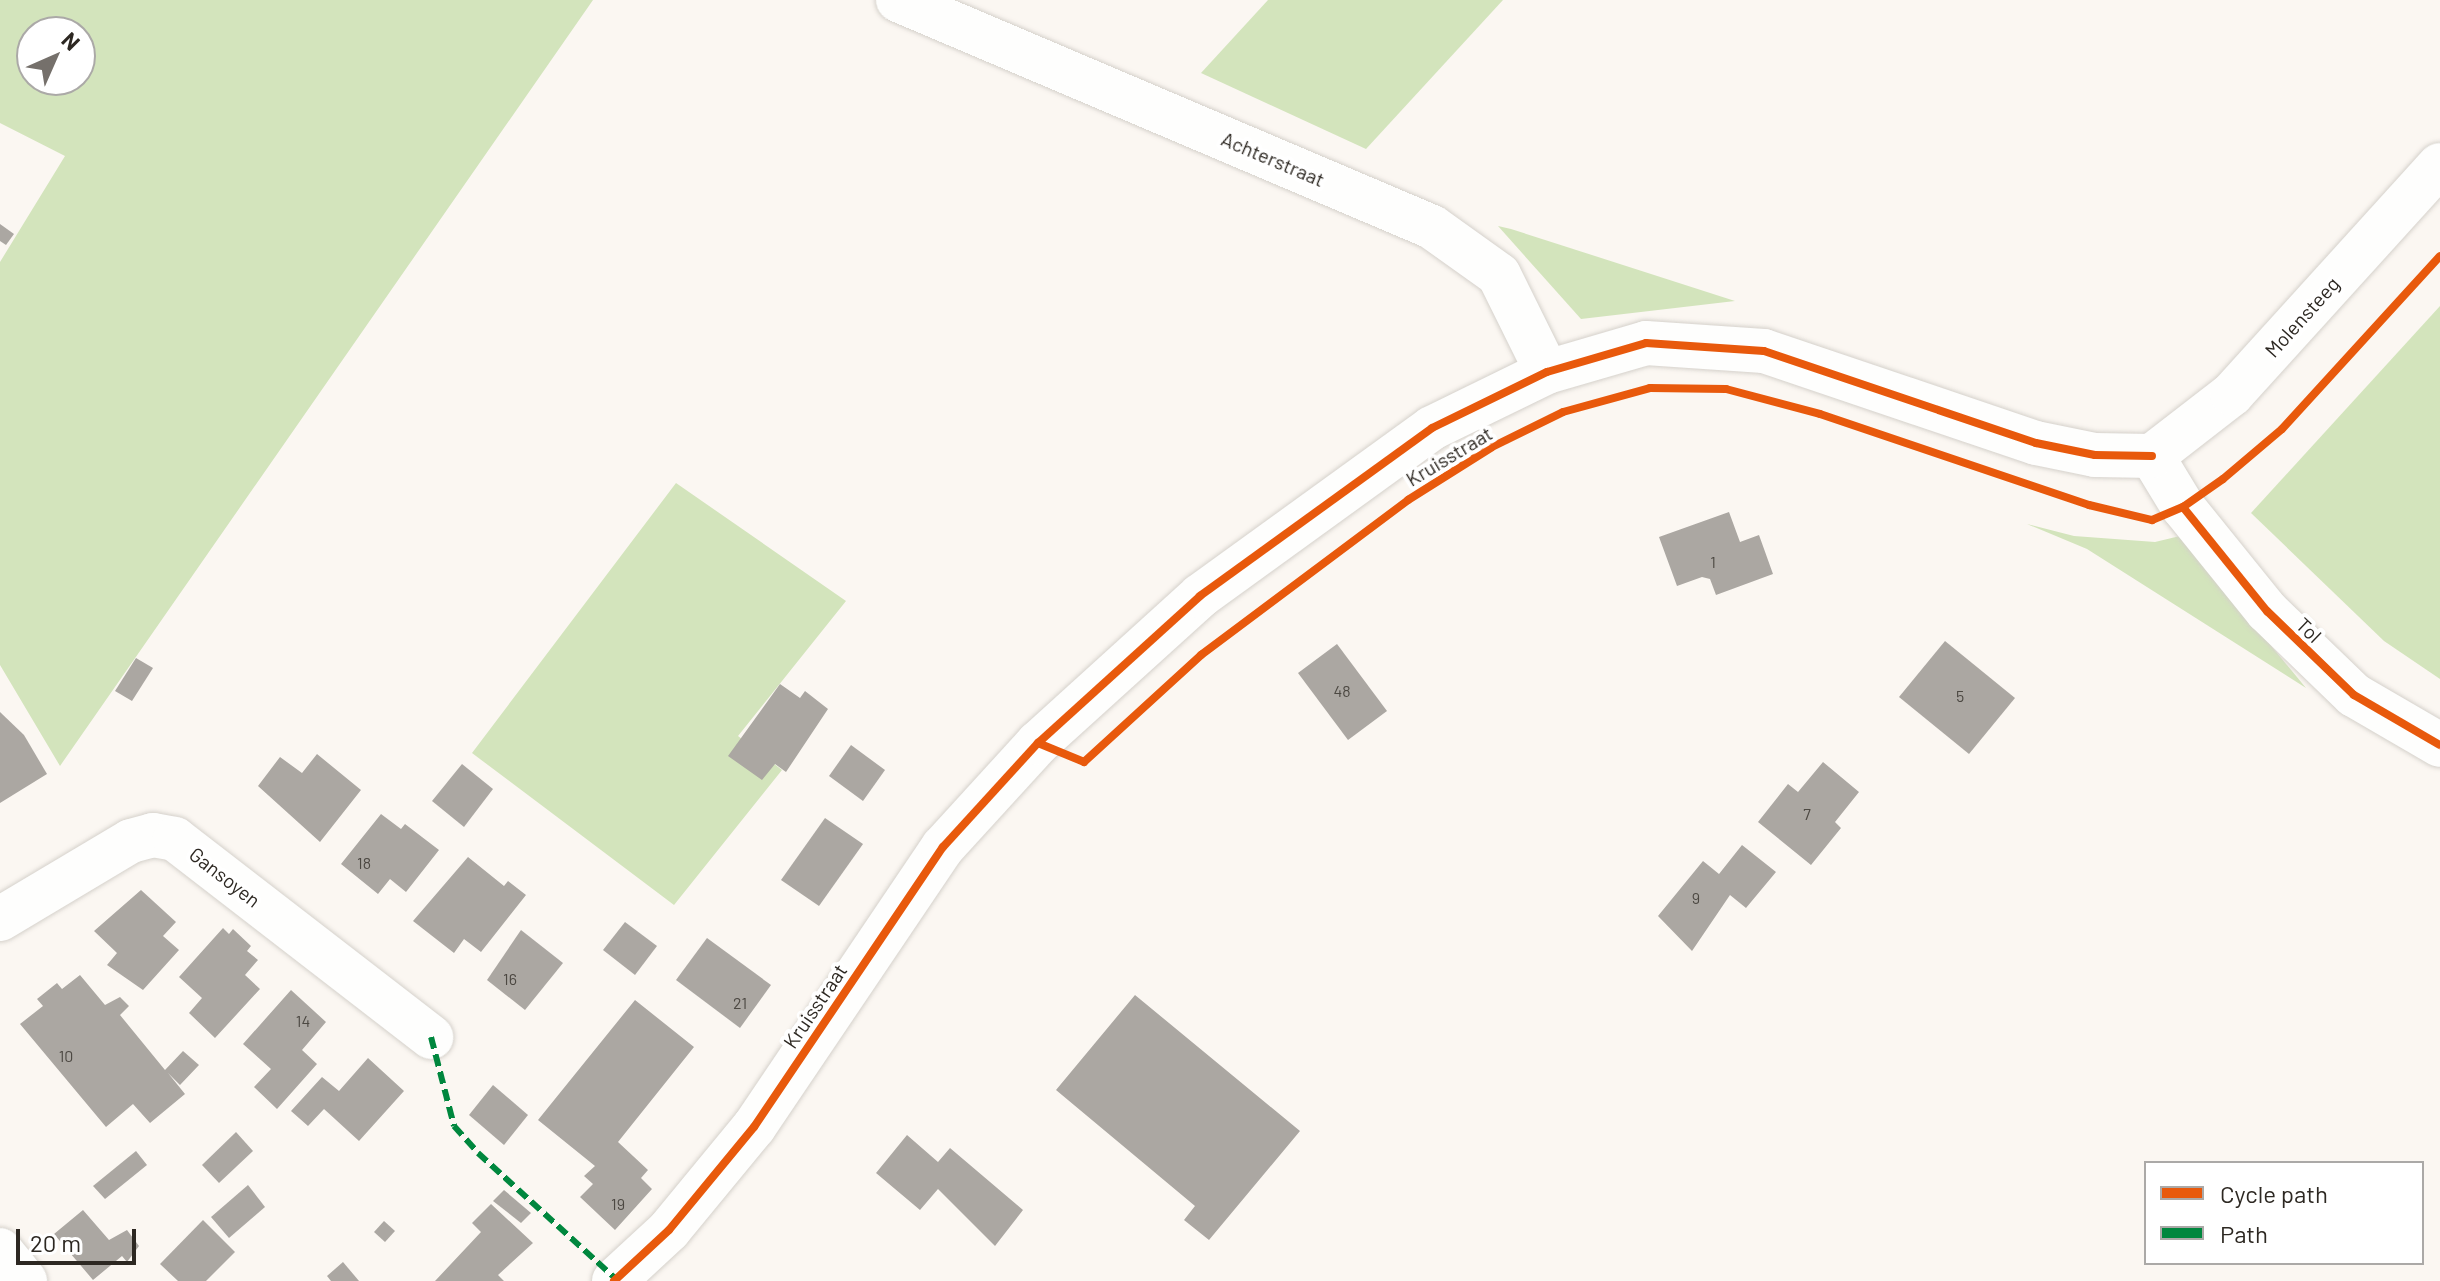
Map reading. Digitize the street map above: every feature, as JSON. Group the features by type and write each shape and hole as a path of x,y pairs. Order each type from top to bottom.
{"street":[{"name":"Achterstraat","path":"898,0 1432,227 1499,275 1547,372"},
{"name":"Molensteeg","path":"2152,456 2232,394 2440,165"},
{"name":"Kruisstraat","path":"614,1281 669,1230 754,1127 943,847 1038,743 1200,596 1432,428 1547,372 1646,343 1764,351 2036,443 2095,455 2152,456"},
{"name":"Tol","path":"2152,456 2183,507 2267,611 2354,695 2440,745"},
{"name":"Gansoyen","path":"0,919 131,841 153,835 175,839 431,1037"},
{"path":"0,1250 25,1281"}],"green space":[{"path":"0,0 593,0 60,766 0,665 0,262 65,156 0,123"},
{"path":"1268,0 1503,0 1366,149 1201,73"},
{"path":"1498,226 1511,229 1735,301 1581,319"},
{"path":"2440,306 2440,679 2384,641 2251,513"},
{"path":"676,483 846,601 738,736 782,770 674,905 472,753"},
{"path":"2027,524 2074,536 2155,542 2180,536 2306,688 2087,549"}],"building":[{"path":"0,224 14,234 6,245 0,241"},
{"path":"1729,512 1740,542 1759,535 1773,574 1716,595 1710,579 1702,577 1677,586 1659,537"},
{"path":"1945,641 2015,698 1969,754 1899,697"},
{"path":"1337,644 1387,711 1348,740 1298,673"},
{"path":"136,658 153,668 132,701 115,691"},
{"path":"780,684 800,698 805,691 828,709 786,772 775,764 762,780 728,756"},
{"path":"0,712 24,735 47,774 0,803"},
{"path":"851,745 885,770 863,801 829,776"},
{"path":"317,754 361,790 320,842 258,786 280,757 302,773"},
{"path":"1823,762 1859,792 1835,822 1841,828 1811,865 1758,822 1788,784 1798,792"},
{"path":"462,764 493,789 464,827 432,801"},
{"path":"381,814 401,829 405,824 439,850 406,892 390,879 378,894 341,864"},
{"path":"825,818 863,844 819,906 781,880"},
{"path":"1742,845 1776,872 1746,908 1730,895 1692,951 1658,916 1703,861 1719,874"},
{"path":"468,857 504,886 508,881 526,895 481,952 464,939 454,953 413,921"},
{"path":"141,890 176,922 163,936 179,950 143,990 107,965 117,953 94,931"},
{"path":"625,922 657,946 635,975 603,950"},
{"path":"223,928 229,934 233,929 251,946 247,951 258,960 245,975 260,989 215,1038 189,1013 202,998 179,977"},
{"path":"521,930 563,963 525,1010 487,980"},
{"path":"707,938 771,985 740,1028 676,980"},
{"path":"80,975 105,1005 120,997 129,1006 120,1015 165,1070 183,1051 199,1065 180,1085 168,1073 185,1094 150,1123 133,1104 106,1127 20,1024 43,1006 37,999 57,983 62,989"},
{"path":"291,990 326,1022 302,1050 317,1064 277,1109 254,1087 271,1069 243,1044"},
{"path":"1135,995 1300,1131 1209,1240 1184,1220 1195,1206 1056,1090"},
{"path":"635,1000 694,1047 618,1142 648,1170 641,1178 652,1189 615,1230 580,1197 593,1184 584,1176 595,1166 538,1120"},
{"path":"368,1058 404,1091 359,1141 324,1109 308,1126 291,1111 322,1077 339,1091"},
{"path":"493,1085 528,1115 504,1145 469,1115"},
{"path":"236,1132 253,1151 219,1183 202,1165"},
{"path":"907,1135 938,1162 950,1148 1023,1210 995,1246 938,1189 920,1210 876,1173"},
{"path":"136,1151 147,1165 105,1199 93,1186"},
{"path":"248,1185 265,1207 229,1238 211,1217"},
{"path":"504,1190 531,1213 521,1223 493,1201"},
{"path":"491,1204 533,1243 498,1275 504,1281 435,1281 481,1232 472,1223"},
{"path":"83,1210 109,1240 127,1230 139,1246 127,1262 122,1256 93,1280 54,1234"},
{"path":"203,1220 235,1252 206,1281 178,1281 160,1264"},
{"path":"384,1221 395,1231 385,1242 374,1232"},
{"path":"343,1262 359,1281 331,1281 327,1276"}],"marked path":[{"path":"431,1037 454,1126 478,1153 616,1279"}],"cycle path":[{"path":"1038,743 1084,762 1201,655 1408,500 1492,447 1563,412 1650,388 1726,389 1820,414 2089,505 2152,520 2183,507 2223,479 2282,429 2440,256"},
{"path":"614,1281 669,1230 754,1127 943,847 1038,743 1200,596 1432,428 1547,372 1646,343 1764,351 2036,443 2095,455 2152,456"},
{"path":"2183,507 2267,611 2354,695 2440,745"}]}
